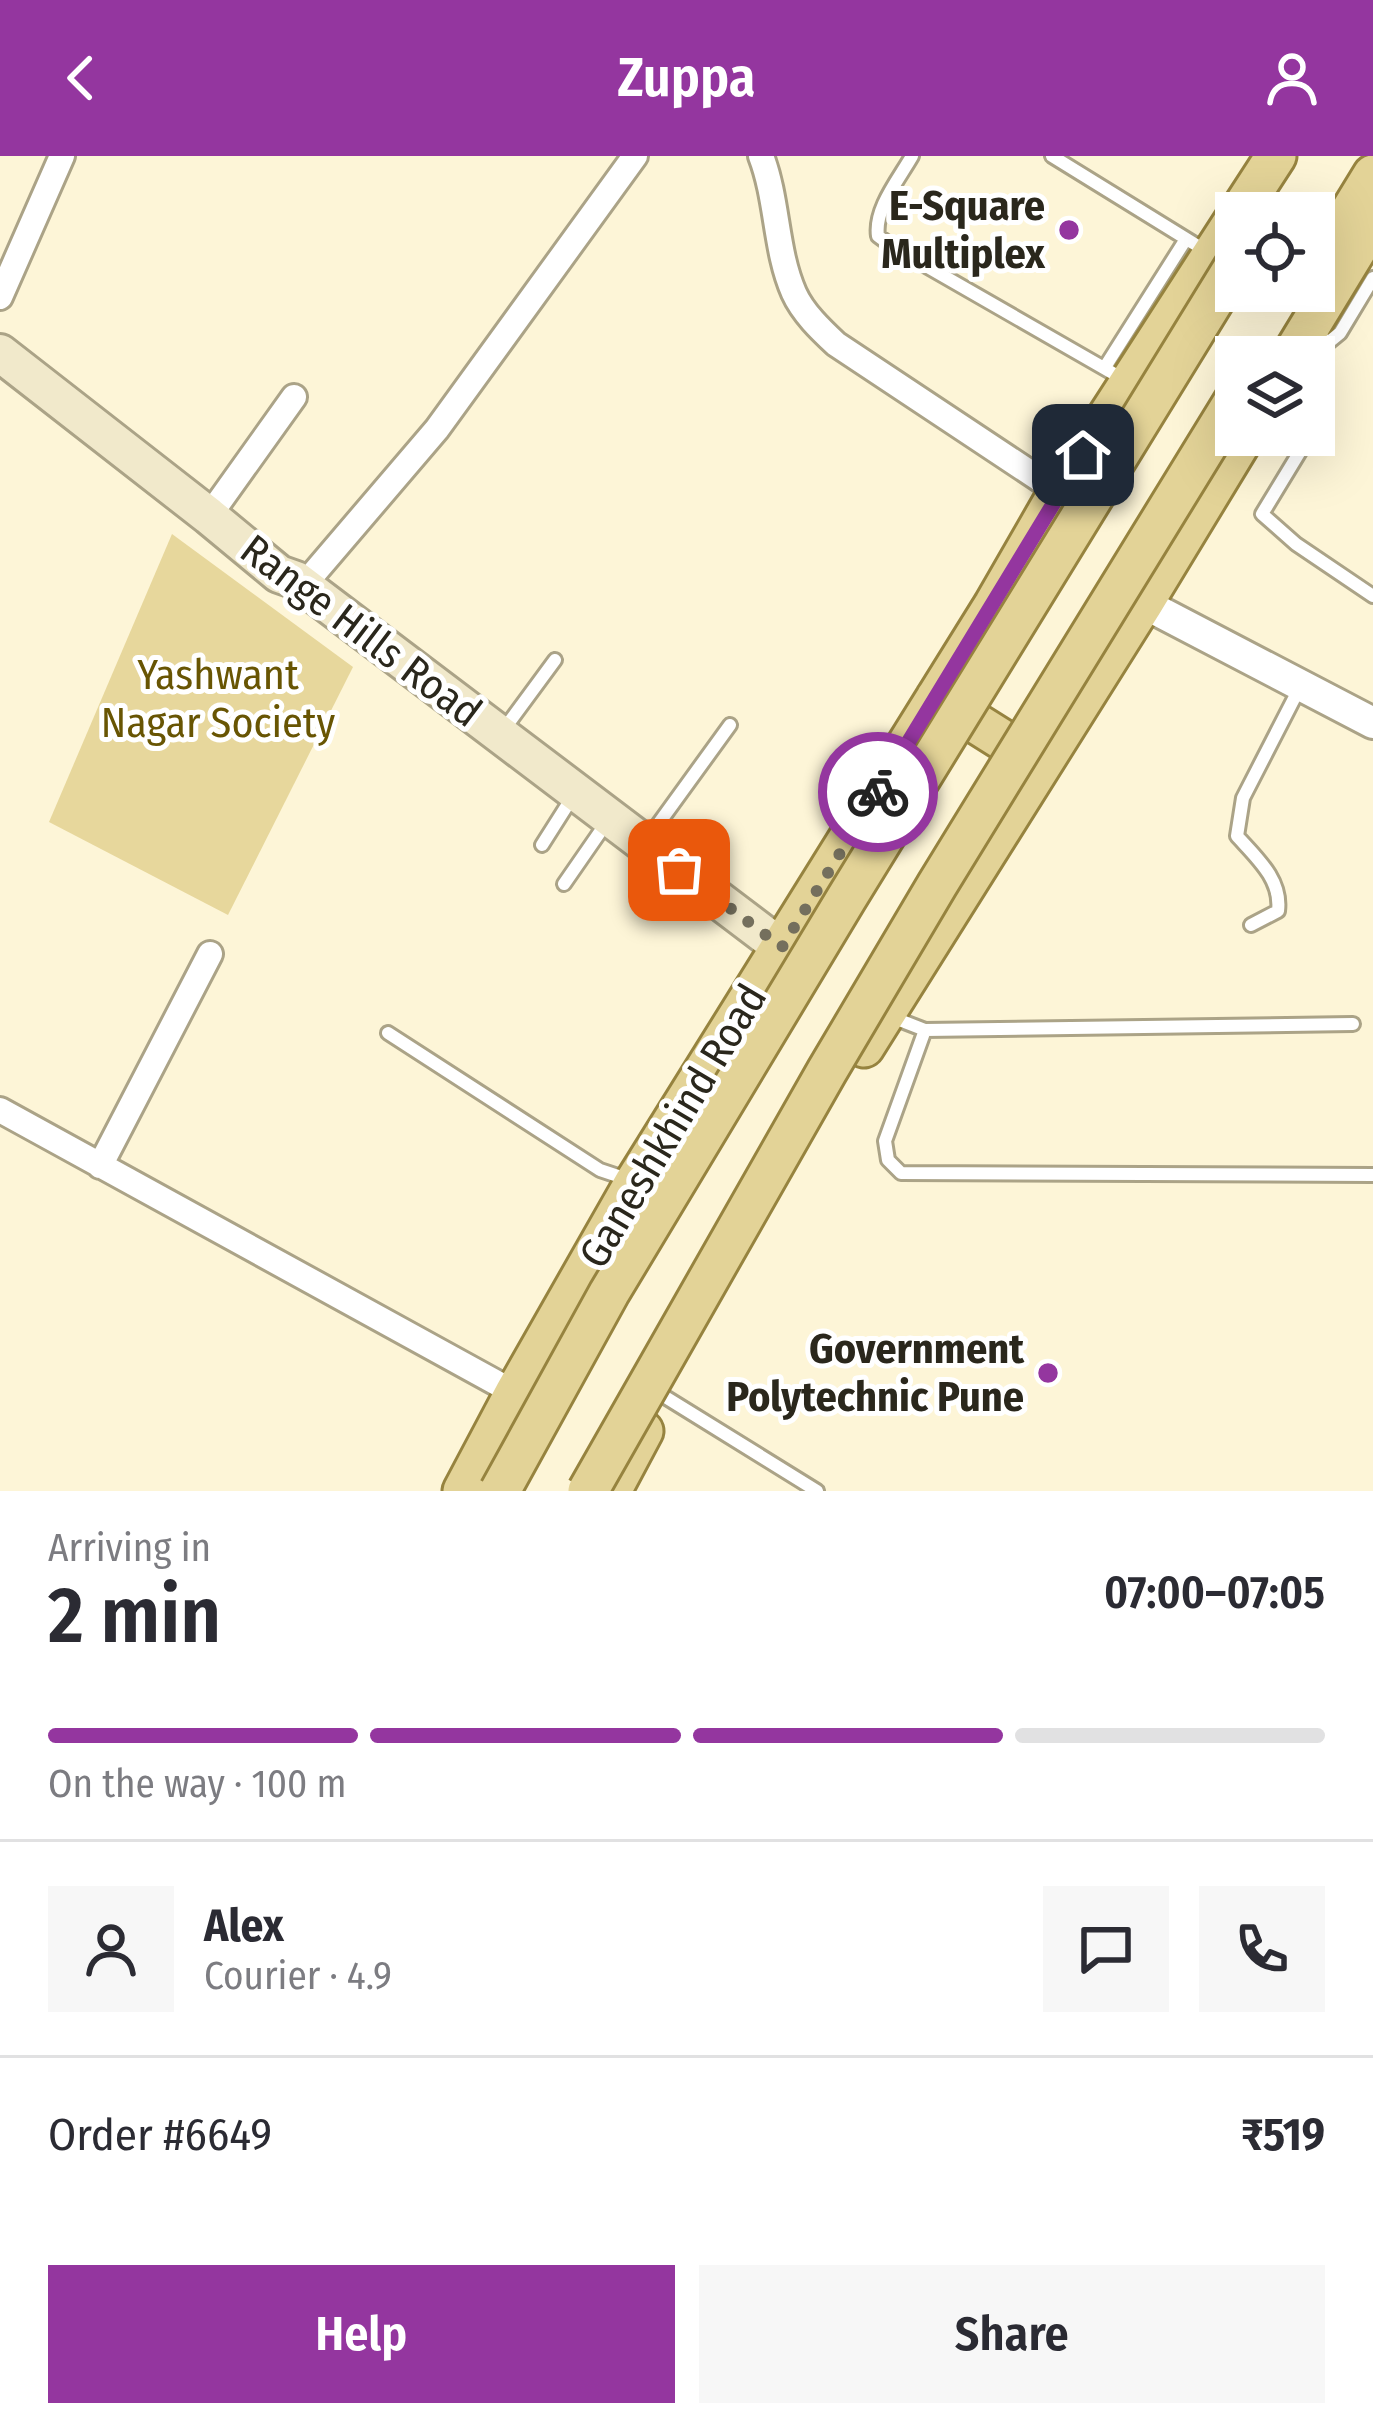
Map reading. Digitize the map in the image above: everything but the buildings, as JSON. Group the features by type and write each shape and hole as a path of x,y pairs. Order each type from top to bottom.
{"main road":[{"name":"Ganeshkhind Road","path":"1253,192 1276,156"},
{"path":"1281,192 1304,156"},
{"path":"1335,237 1373,175"},
{"path":"1305,336 1371,229"},
{"name":"Ganeshkhind Road","path":"463,1491 635,1182 1059,492 1117,375 1212,253"},
{"path":"500,1491 609,1293 846,899 1212,253"},
{"path":"0,329 214,508"},
{"name":"Range Hills Road","path":"0,353 214,508 279,574 299,583 782,947"},
{"path":"589,1491 915,922 1215,432"},
{"path":"611,1491 662,1394 883,1014 1232,456"},
{"path":"936,698 1041,764"}],"street":[{"path":"0,298 62,156"},
{"path":"299,583 437,429 635,156"},
{"path":"761,156 771,182 794,295 817,326 836,344 1059,492"},
{"path":"214,508 294,397"},
{"path":"1143,603 1373,723"},
{"path":"100,1166 210,954"},
{"path":"0,1110 515,1393"}],"lane":[{"path":"912,156 876,226 878,236 1117,375"},
{"path":"1052,156 1212,253"},
{"path":"1335,337 1373,278"},
{"path":"1297,456 1262,514 1296,544 1373,596"},
{"path":"500,735 555,660"},
{"path":"1251,925 1278,911 1280,893 1237,836 1244,798 1301,686"},
{"path":"644,844 730,725"},
{"path":"542,845 575,792"},
{"path":"565,884 610,818"},
{"path":"883,1014 925,1030 1353,1024"},
{"path":"925,1030 885,1141 888,1160 901,1173 1373,1175"},
{"path":"388,1033 600,1170 635,1182"},
{"path":"662,1394 817,1491"}],"green space":[{"name":"Yashwant Nagar Society","path":"172,534 353,667 228,915 49,822"}],"way so far":[{"path":"679,870 782,947 878,792"}],"place":[{"name":"E-Square Multiplex","path":"1069,230"},
{"name":"Government Polytechnic Pune","path":"1048,1373"}],"route":[{"path":"878,792 1083,455"}]}
